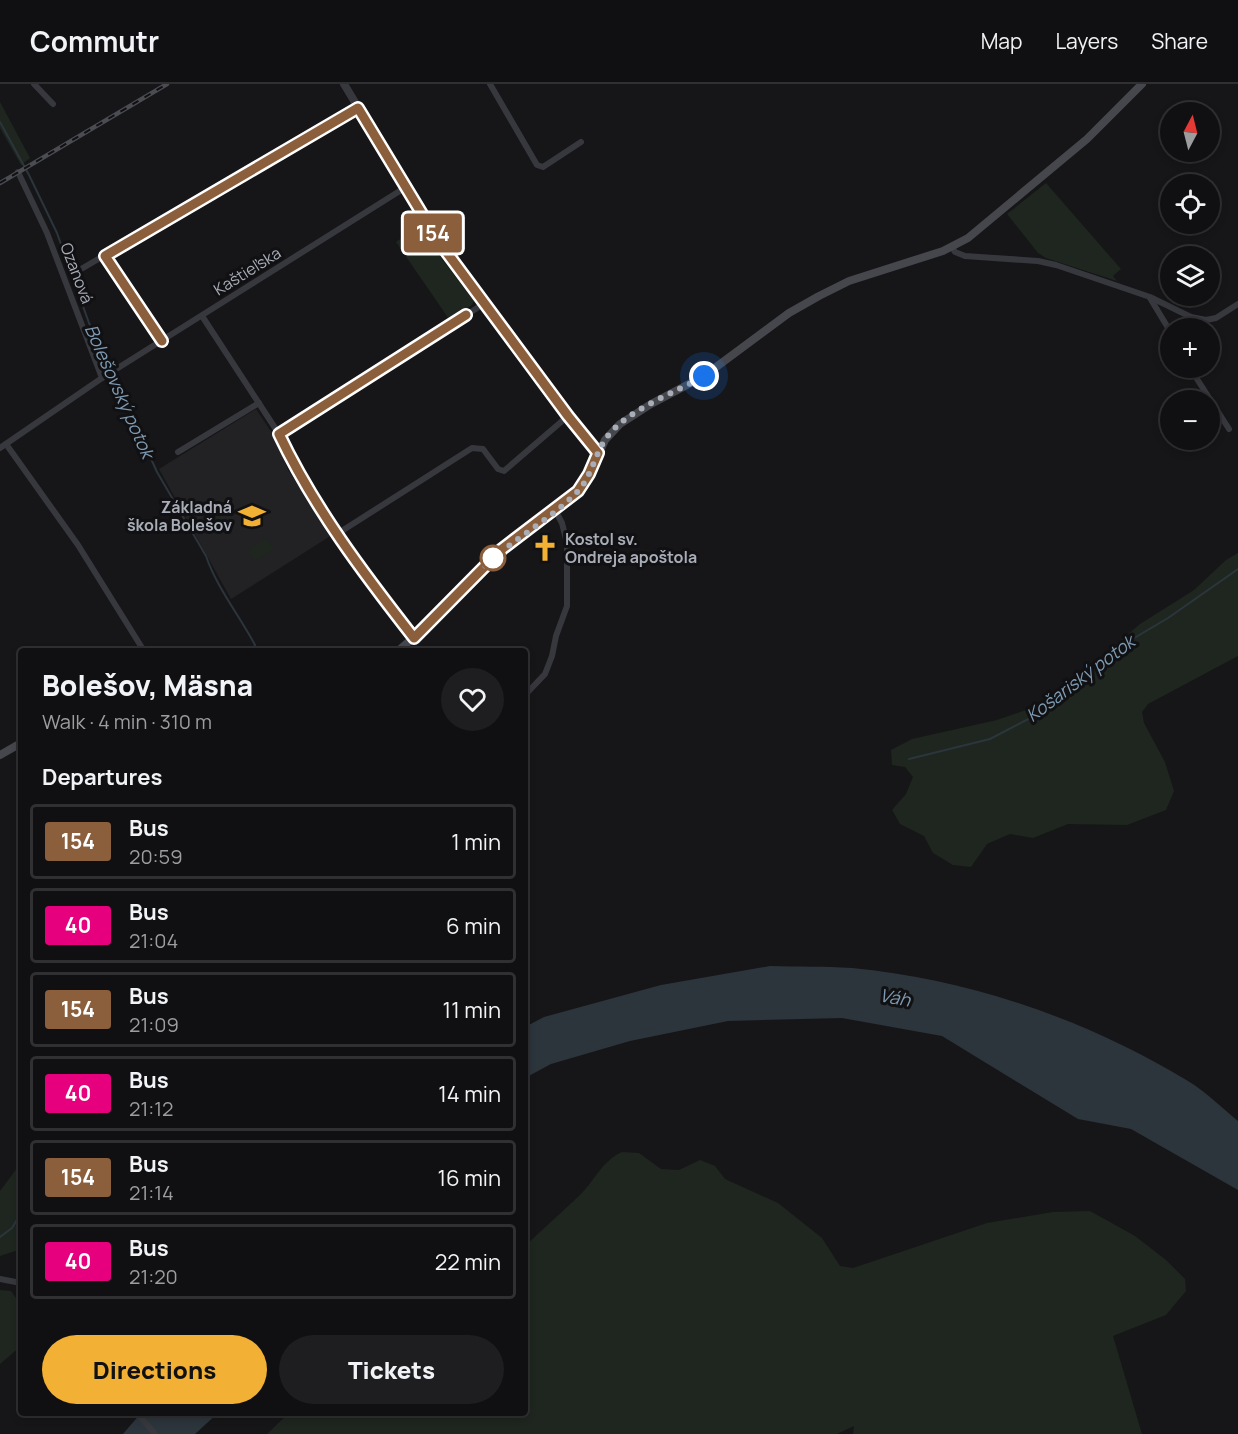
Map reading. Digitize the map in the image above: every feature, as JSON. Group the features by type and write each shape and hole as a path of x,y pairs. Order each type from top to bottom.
{"main road":[{"path":"402,648 502,549 578,491 608,436 620,424 651,404 704,376 804,303 849,281 952,247 968,238 1051,170 1118,110 1142,84"},
{"path":"0,755 18,745"}],"street":[{"path":"34,84 53,104"},
{"path":"344,84 439,242 598,453"},
{"path":"490,84 537,165 543,167 581,142"},
{"path":"76,272 358,108"},
{"name":"Ozanová","path":"18,172 108,375"},
{"name":"Kaštieľska","path":"108,375 406,187"},
{"path":"952,247 955,252 965,256 1038,261 1056,265 1150,297 1191,317 1206,320 1216,318 1238,304"},
{"path":"105,256 162,341"},
{"path":"1150,297 1162,318"},
{"path":"279,434 485,303"},
{"path":"202,315 279,434 298,472 337,534 414,638"},
{"path":"108,375 3,446 78,545 142,648"},
{"path":"1196,378 1229,429"},
{"path":"178,452 259,403"},
{"path":"337,534 472,448 483,449 498,469 504,471 568,416"},
{"path":"528,692 545,674 567,606 567,543 562,523 555,510"},
{"path":"0,1279 18,1282"},
{"path":"140,1416 155,1434"}],"shaded area":[{"path":"0,102 30,158 21,165 0,128"},
{"path":"1046,183 1121,269 1113,276 1117,281 1046,258 1038,253 1007,214"},
{"path":"420,225 435,250 474,301 472,305 449,319 396,242"},
{"name":"Základná škola Bolešov","path":"256,409 278,442 288,470 332,535 231,599 159,469"},
{"path":"215,499 229,528 212,537 198,507"},
{"path":"267,538 274,549 255,561 248,550"},
{"path":"1238,553 1238,656 1148,704 1142,712 1144,723 1165,762 1174,791 1166,810 1127,825 1068,824 1033,838 1010,834 987,844 971,867 953,865 933,853 924,836 900,824 892,810 906,794 913,777 905,767 892,765 891,750 912,739 997,720 1046,703 1140,624 1194,590 1226,560"},
{"path":"622,1152 639,1153 661,1169 679,1170 700,1160 715,1166 725,1179 778,1203 822,1238 840,1266 853,1268 987,1223 1053,1212 1090,1211 1135,1236 1166,1260 1185,1279 1186,1291 1166,1315 1113,1336 1142,1434 853,1434 854,1426 837,1434 267,1434 286,1416 528,1416 528,1243 580,1195 599,1171"},
{"path":"18,1167 18,1250 0,1256 0,1191"},
{"path":"0,1290 11,1291 18,1301 18,1349 0,1364"}],"water":[{"name":"Váh","path":"770,966 852,968 940,982 1026,1006 1069,1021 1150,1059 1188,1081 1238,1121 1238,1190 1131,1129 1078,1119 942,1036 842,1018 728,1021 630,1041 551,1064 528,1076 528,1025 544,1017 661,985"},
{"path":"138,1416 215,1416 195,1434 123,1434"}],"waterway":[{"name":"Bolešovský potok","path":"0,122 57,233 89,323 157,472 255,645 254,648"},
{"name":"Košariský potok","path":"909,759 990,739 1040,713 1109,653 1168,618 1238,569"},
{"path":"0,1237 12,1228 18,1218"}],"railway":[{"path":"0,183 167,84"}],"bus line":[{"name":"154","path":"162,341 105,256 358,108 439,242 598,453 589,474 578,491 502,549 414,638 337,534 298,472 279,434 466,315"}],"place":[{"name":"Základná škola Bolešov","path":"252,516"},
{"name":"Kostol sv. Ondreja apoštola","path":"545,548"}],"route":[{"path":"493,558 485,566 502,549 578,491 605,440 620,424 651,404 704,376"}]}
